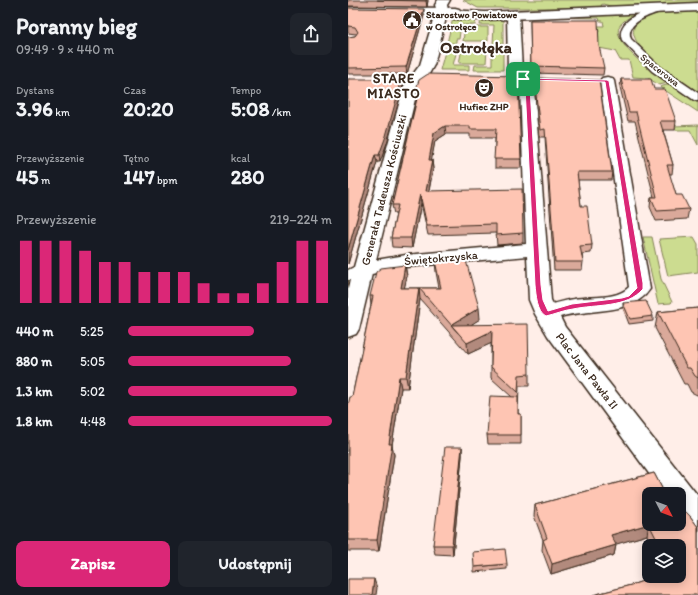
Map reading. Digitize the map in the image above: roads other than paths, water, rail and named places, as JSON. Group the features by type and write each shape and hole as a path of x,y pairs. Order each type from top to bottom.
{"street":[{"path":"443,6 455,15 485,16 698,7"},
{"name":"Generała Tadeusza Kościuszki","path":"348,329 356,273 411,86 443,6"},
{"path":"348,10 455,6 507,14"},
{"name":"Spacerowa","path":"659,9 638,17 629,24 625,35 656,69 698,98"},
{"name":"Plac Jana Pawła II","path":"507,14 515,70 531,79 527,87 540,300 556,331 694,506"},
{"path":"414,77 437,76"},
{"path":"505,77 531,79"},
{"path":"546,314 572,306 622,300 636,294 640,289 606,81"},
{"name":"Świętokrzyska","path":"356,273 386,263 508,253 537,249"}],"place":[{"name":"Starostwo Powiatowe w Ostrołęce","path":"412,20"},
{"name":"Hufiec ZHP","path":"484,88"}],"district":[{"name":"Ostrołęka","path":"476,47"},
{"name":"STARE MIASTO","path":"394,86"}]}
